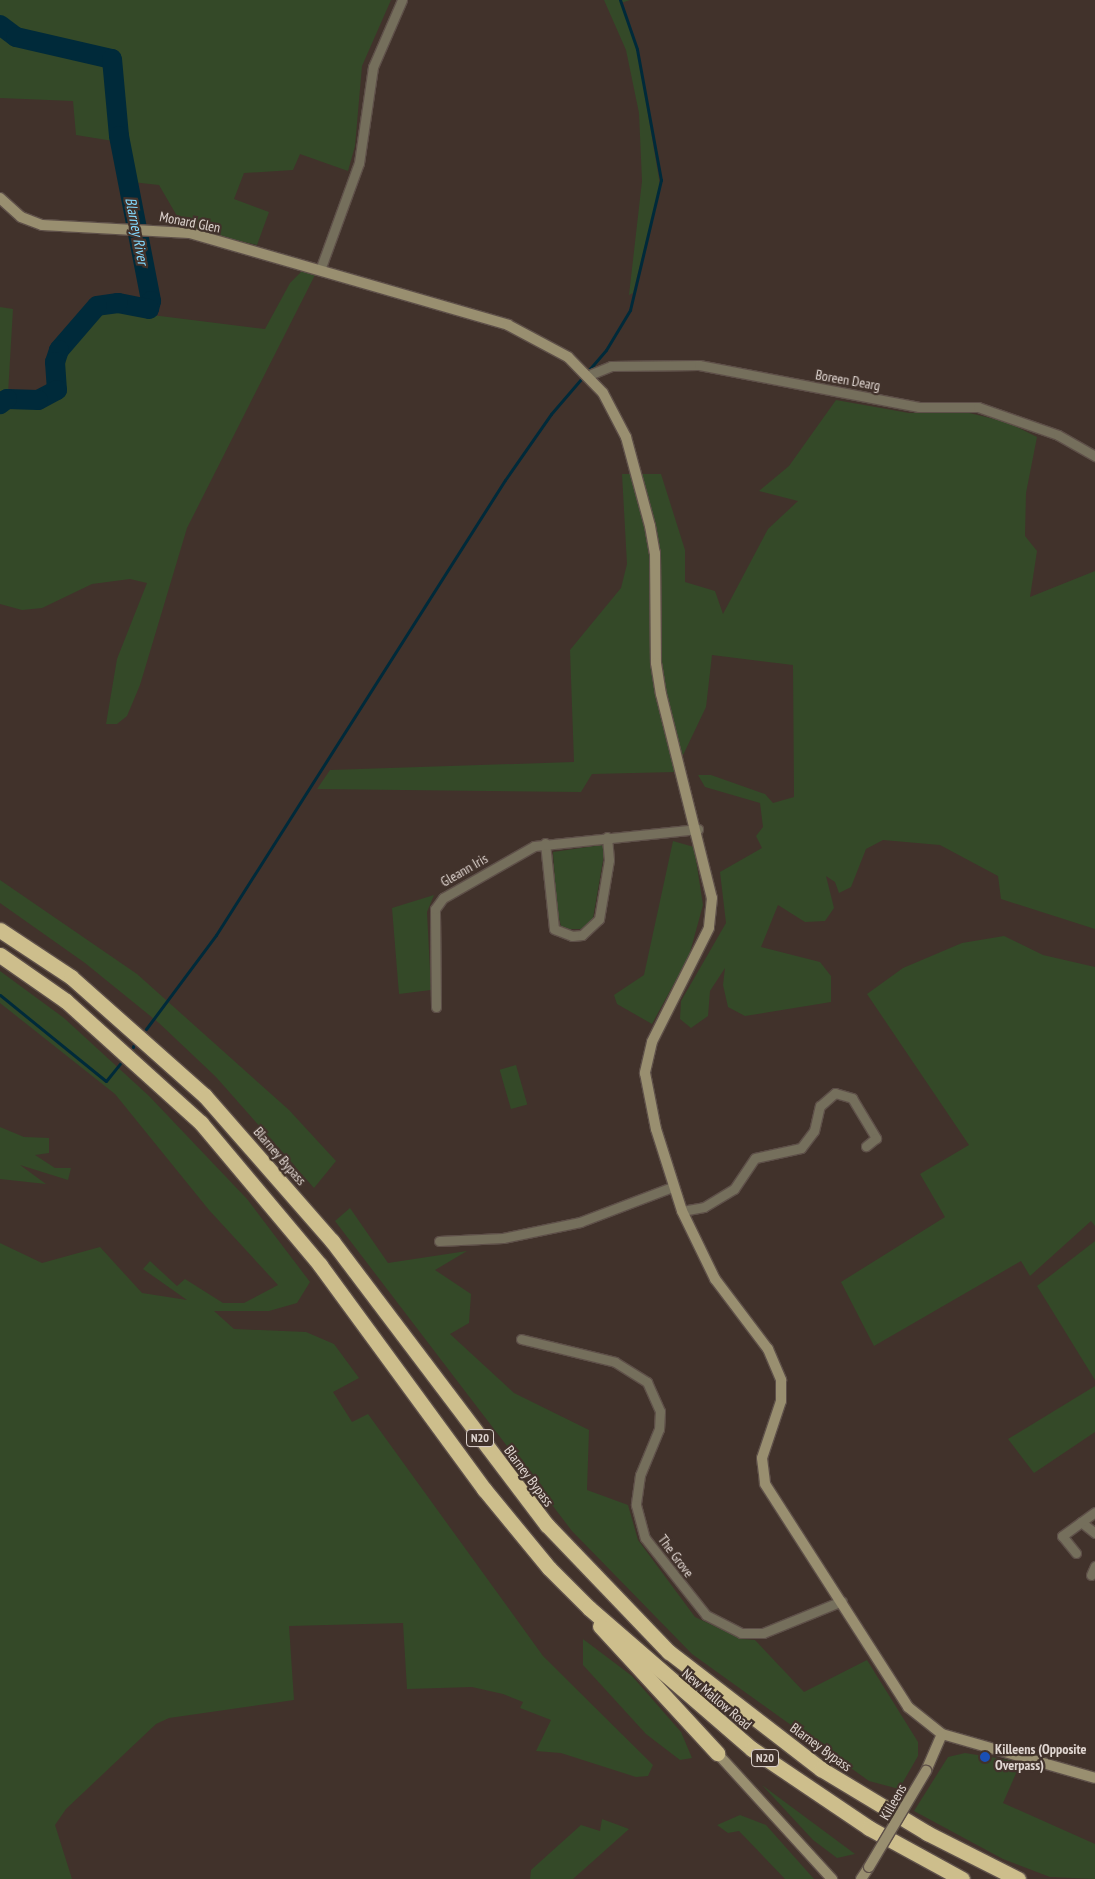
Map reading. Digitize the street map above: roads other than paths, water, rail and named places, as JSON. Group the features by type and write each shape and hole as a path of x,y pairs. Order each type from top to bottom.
{"highway":[{"name":"Blarney Bypass","path":"0,930 71,977 206,1096 332,1241 546,1525 669,1652 821,1769 927,1833 1018,1879"},
{"name":"N20","path":"0,956 66,1001 201,1123 314,1258 484,1490 549,1568 590,1608 607,1637 717,1753"},
{"name":"New Mallow Road","path":"590,1608 752,1749 869,1828 962,1879"}],"street":[{"path":"320,270 359,163 373,66 402,0"},
{"name":"Monard Glen","path":"0,198 22,217 42,225 129,229 152,228 190,233 508,325 547,344 586,372 617,413 650,526 655,553 659,679 666,719 698,829 712,898 709,928 652,1042 645,1073 672,1187 715,1279 776,1364 781,1401 765,1441 765,1484 842,1601 908,1707 942,1734"},
{"name":"Boreen Dearg","path":"586,372 611,366 699,364 920,407 978,407 1058,435 1095,456"},
{"name":"Gleann Iris","path":"436,1007 439,904 502,864 545,843 698,829"},
{"path":"545,843 554,929 572,936 582,935 599,919 609,860 607,836"},
{"path":"682,1211 704,1207 728,1194 755,1158 801,1148 814,1131 820,1106 834,1093 852,1098 876,1138 866,1146"},
{"path":"439,1241 503,1238 580,1222 672,1187"},
{"name":"The Grove","path":"521,1339 615,1362 647,1382 660,1411 659,1429 640,1475 636,1505 645,1538 706,1614 741,1633 763,1633 842,1601"},
{"path":"1076,1553 1062,1536 1095,1512"},
{"path":"1081,1522 1095,1533"},
{"path":"1091,1575 1095,1566"},
{"path":"942,1734 1095,1778"},
{"name":"Killeens","path":"861,1879 926,1771 942,1734"},
{"path":"717,1753 832,1879"}],"waterway":[{"path":"146,1029 216,935 505,480 551,414 606,350 630,310 661,180 637,49 620,0"},
{"name":"Blarney River","path":"0,25 16,37 112,59 119,136 151,301 149,309 118,303 97,306 59,350 55,362 57,390 38,400 7,399 0,404"},
{"path":"0,995 106,1081 120,1064"}],"place":[{"name":"Killeens (Opposite Overpass)","path":"985,1757"}]}
